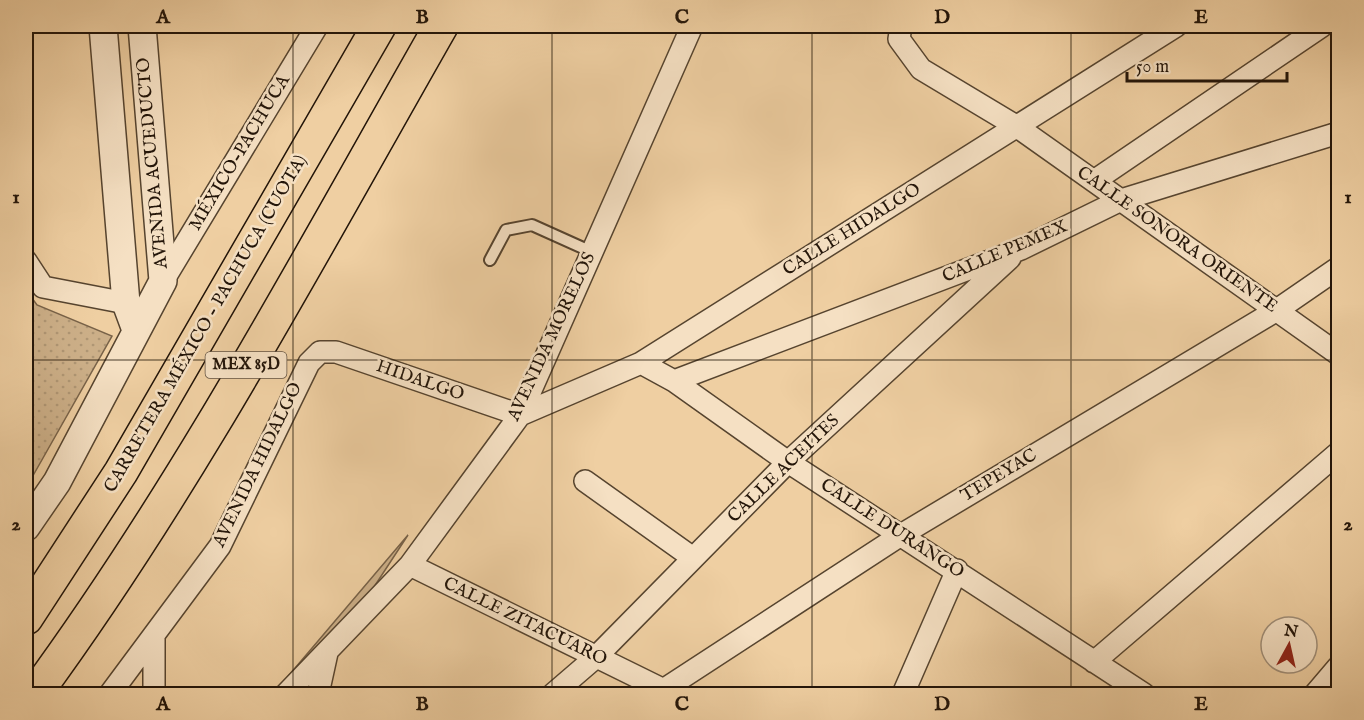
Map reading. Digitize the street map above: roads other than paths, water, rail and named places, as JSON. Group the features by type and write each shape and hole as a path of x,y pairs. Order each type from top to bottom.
{"highway":[{"name":"CARRETERA MÉXICO - PACHUCA (CUOTA)","path":"26,618 121,472 379,26"},
{"name":"MEX 85D","path":"35,694 149,527 208,432 441,26"}],"street":[{"name":"AVENIDA ACUEDUCTO","path":"103,26 126,303 136,330"},
{"name":"AVENIDA ACUEDUCTO","path":"26,527 57,482 163,281 142,26"},
{"name":"MÉXICO-PACHUCA","path":"163,281 317,26"},
{"name":"AVENIDA MORELOS","path":"286,694 410,564 520,415 692,26"},
{"name":"CALLE SONORA ORIENTE","path":"901,26 898,39 921,69 1016,126 1338,354"},
{"name":"CALLE HIDALGO","path":"520,415 640,363 1176,26"},
{"path":"1094,182 1322,26"},
{"name":"CALLE PEMEX","path":"674,381 1021,249 1121,200 1338,133"},
{"name":"CALLE ACEITES","path":"553,694 596,657 788,462 1021,249"},
{"path":"26,261 43,287 126,303"},
{"name":"TEPEYAC","path":"664,693 901,535 1277,310 1338,268"},
{"name":"HIDALGO","path":"320,351 336,352 520,415"},
{"name":"AVENIDA HIDALGO","path":"110,694 220,546 309,363 320,351"},
{"name":"CALLE DURANGO","path":"640,363 674,381 788,462 1144,694"},
{"path":"1094,662 1338,453"},
{"path":"585,481 693,558"},
{"name":"CALLE ZITACUARO","path":"410,564 664,693"},
{"path":"903,694 957,570"},
{"path":"154,637 154,694"},
{"path":"318,694 327,653"},
{"path":"1315,694 1338,667"}],"lane":[{"path":"490,260 506,230 532,225 592,252"}]}
